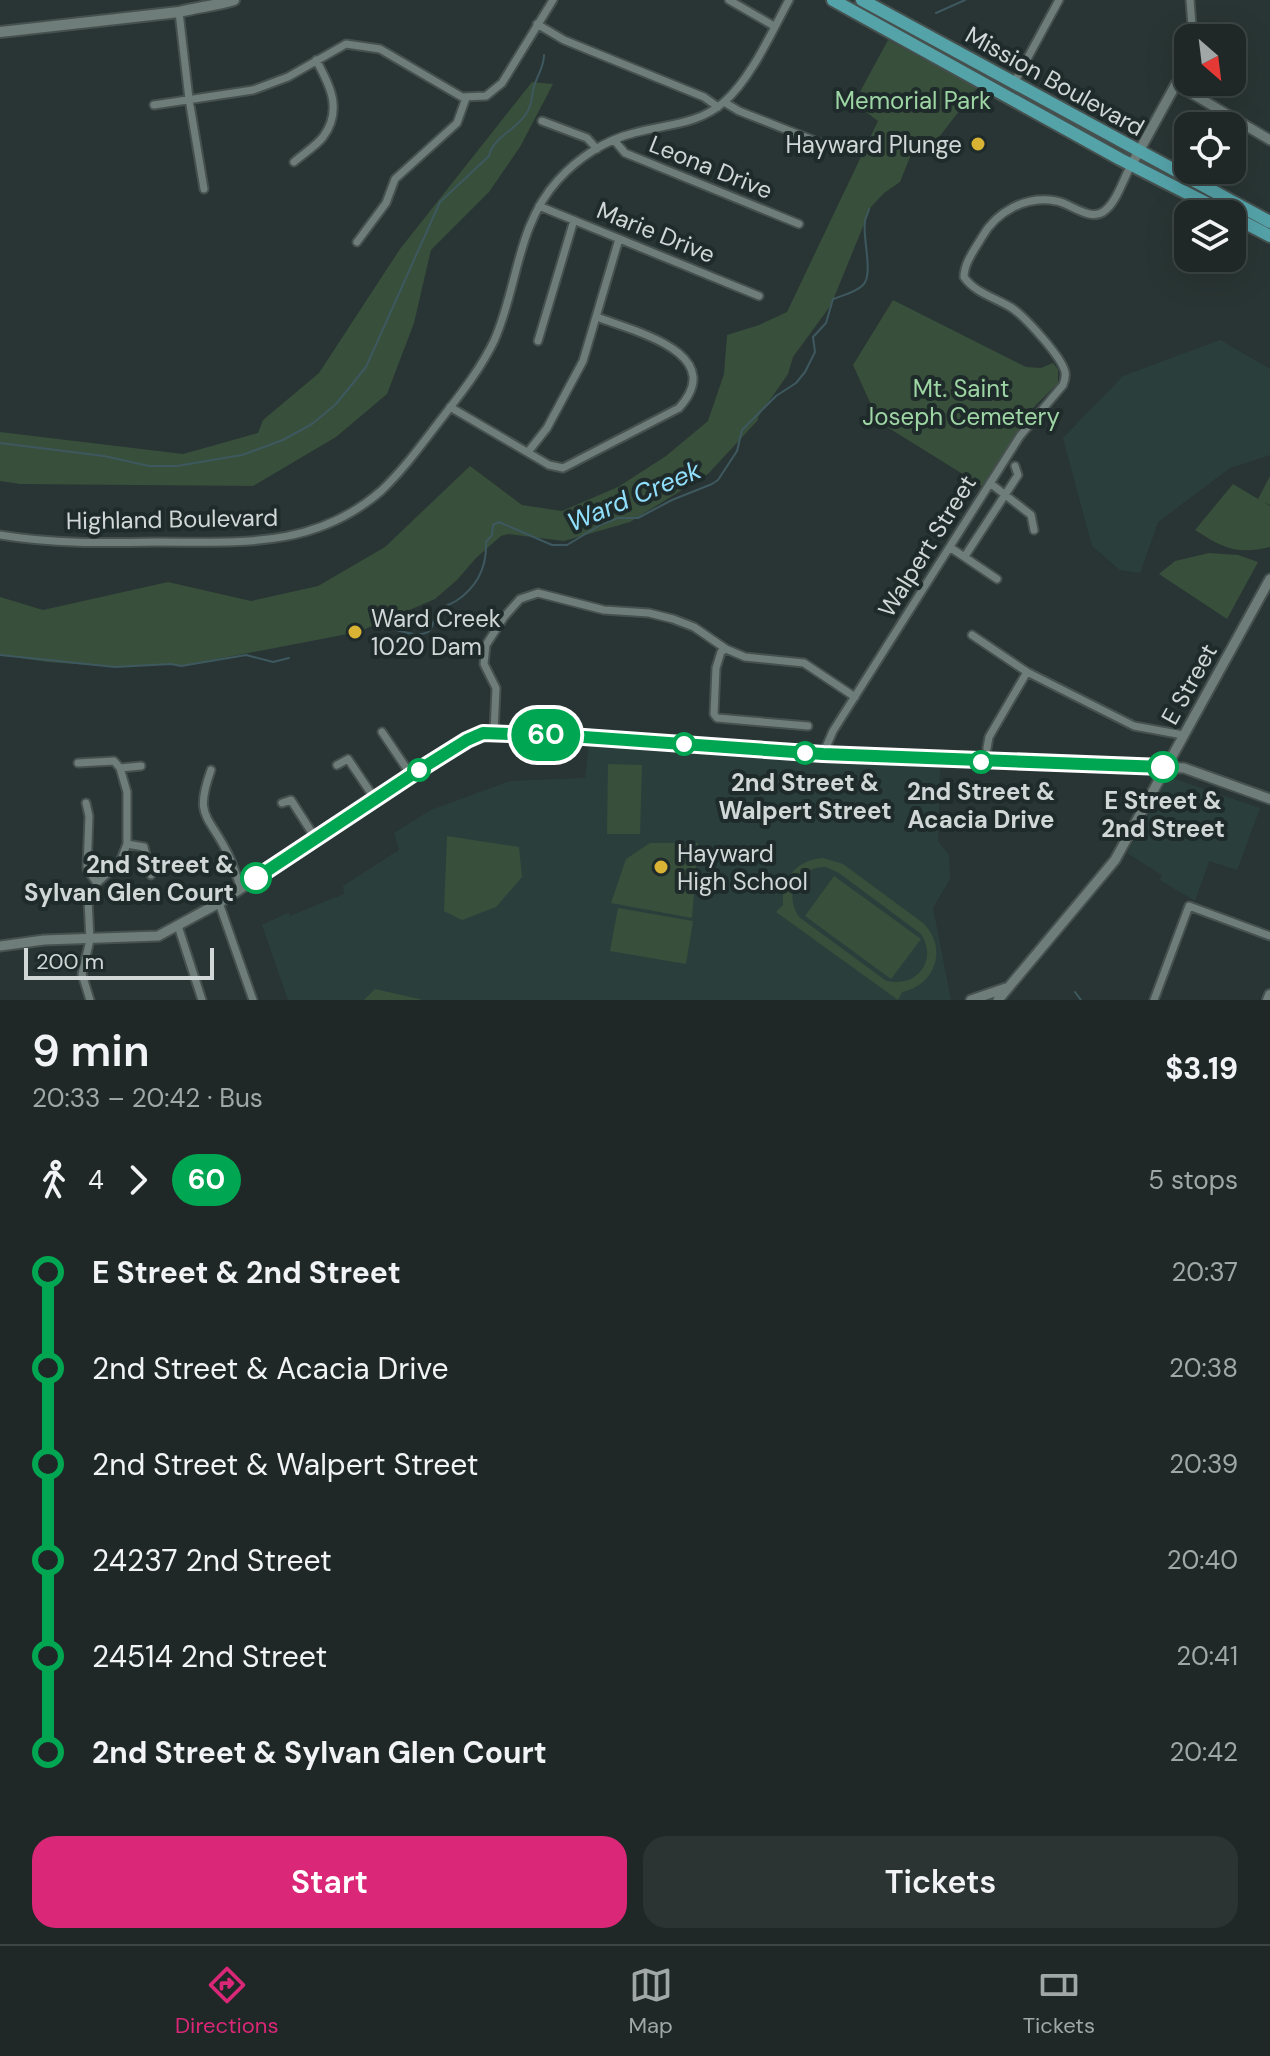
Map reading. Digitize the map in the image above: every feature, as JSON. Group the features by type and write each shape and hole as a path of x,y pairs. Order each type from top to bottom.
{"main road":[{"path":"197,7 208,0"},
{"path":"0,32 179,12 234,0"},
{"name":"Mission Boulevard","path":"833,0 1201,200"},
{"name":"Mission Boulevard","path":"862,0 1270,222"},
{"name":"Mission Boulevard","path":"1246,223 1270,236"}],"street":[{"path":"154,105 253,90 288,77 346,44 380,49 466,98 486,96 498,87 553,0"},
{"path":"729,0 774,26"},
{"name":"Highland Boulevard","path":"0,535 68,543 252,542 293,537 342,518 380,491 398,473 475,375 495,339 507,306 523,240 539,206 565,172 614,140 693,120 721,104 745,77 789,0"},
{"path":"1014,83 1059,0"},
{"path":"1190,0 1192,24"},
{"path":"179,12 204,189"},
{"path":"537,24 564,40 828,146"},
{"path":"294,162 322,139 331,122 335,102 331,86 316,60"},
{"path":"1132,164 1174,88"},
{"path":"1196,96 1270,140"},
{"path":"357,242 386,203 395,179 457,123 466,98"},
{"path":"542,121 587,138 597,149"},
{"name":"Leona Drive","path":"614,140 625,153 799,224"},
{"name":"Walpert Street","path":"823,754 833,731 990,483 1028,426 1063,385 1066,375 1062,364 1024,318 1012,308 970,286 964,277 965,267 989,226 1004,212 1024,203 1047,200 1070,205 1089,215 1101,213 1109,206 1132,164"},
{"name":"Marie Drive","path":"539,206 759,296"},
{"path":"538,341 574,220"},
{"path":"528,452 547,428 583,361 619,239"},
{"path":"450,407 552,466 568,467 679,408 689,396 692,385 692,373 679,351 597,317"},
{"path":"965,556 1018,475 1015,466"},
{"path":"990,483 1031,515 1034,530"},
{"path":"951,548 997,579"},
{"name":"E Street","path":"998,1000 1115,860 1267,590 1270,579"},
{"path":"494,732 496,688 484,664 486,645 520,599 538,593 604,610 649,613 673,619 694,627 726,649 745,657 798,660 855,697"},
{"path":"972,635 1027,672 1139,729 1183,735"},
{"path":"726,649 721,652 716,668 714,714 717,718 808,726"},
{"path":"987,748 989,737 1027,672"},
{"path":"382,732 411,775"},
{"path":"0,946 44,940 158,936 219,903 467,740 494,732 823,754 1184,768 1270,799"},
{"path":"337,765 348,759 375,799"},
{"path":"78,763 114,761 120,768 127,792 127,844 120,862 97,883 88,900 90,940 82,974 90,1000"},
{"path":"120,768 141,766"},
{"path":"211,770 202,802 206,822 226,851 241,888"},
{"path":"282,803 291,800 316,839"},
{"path":"86,803 89,816 87,869 97,883"},
{"path":"127,844 144,847 151,875"},
{"path":"219,903 253,1000"},
{"path":"1154,1000 1189,906 1270,936"},
{"path":"178,926 202,1000"},
{"path":"977,1000 1009,987"}],"shaded area":[{"path":"1220,340 1270,369 1270,455 1230,468 1158,522 1140,573 1120,570 1092,546 1063,438 1123,376"},
{"name":"Hayward High School","path":"589,746 940,767 938,841 949,855 950,879 933,908 951,1000 288,1000 262,925 289,912 290,916 344,894 343,886 399,850 394,833 431,810 510,781 585,778"},
{"path":"1169,777 1260,808 1237,870 1209,861 1195,901 1160,880 1162,875 1127,853"}],"green space":[{"name":"Memorial Park","path":"888,40 977,88 929,150 910,149 900,182 871,207 831,305 793,357 788,374 758,420 708,474 630,522 564,541 508,534 501,536 435,599 358,632 181,666 115,667 0,655 0,597 43,610 168,582 251,601 318,586 385,547 470,466 522,505 562,511 618,487 666,456 708,421 724,374 727,335 787,312 878,121 854,103"},
{"path":"532,82 553,84 520,147 489,192 431,250 414,323 387,394 336,437 253,486 20,484 0,481 0,432 183,454 258,433 263,420 319,373 400,249"},
{"name":"Mt. Saint Joseph Cemetery","path":"893,300 1026,367 1041,368 1053,363 1058,369 1058,383 1033,408 982,486 879,422 853,365"},
{"path":"1270,476 1270,505 1264,502 1270,506 1270,547 1248,550 1230,548 1195,530 1233,484 1258,499"},
{"path":"1209,553 1238,555 1258,562 1227,619 1159,574 1175,561"},
{"path":"608,764 642,765 640,834 607,834"},
{"path":"447,836 519,847 522,877 496,907 462,920 444,911"},
{"path":"650,843 698,843 692,918 611,903 626,859"},
{"path":"823,858 843,864 923,923 931,933 936,954 935,964 923,982 902,992 898,1000 776,912 783,905 785,887 792,872","holes":["826,867 839,873 921,934 927,954 921,971 914,977 906,981 885,980 799,917 794,908 793,891 801,876 816,868"]},
{"path":"834,876 921,939 891,979 805,916"},
{"path":"618,908 693,921 686,964 610,951"},
{"path":"375,989 419,999 421,1000 364,1000"}],"waterway":[{"name":"Ward Creek","path":"936,13 965,0"},
{"path":"0,443 104,456 149,466 177,466 242,455 283,440 312,424 336,404 366,367 440,202 489,156 495,144 526,114 544,55"},
{"name":"Ward Creek","path":"396,630 416,634 428,632 437,612 470,589 485,560 486,542 492,535 493,525 499,522 552,545 567,545 602,524 618,518 638,518 718,480 737,451 742,430 805,372 815,352 813,337 826,323 833,299 856,290 866,280 865,221 869,209"},
{"name":"Ward Creek","path":"0,655 115,667 181,666 246,655 273,662 289,658"},
{"path":"1075,992 1081,1000"}],"bus line":[{"name":"60","path":"256,878 419,770 483,733 981,762 1163,767"}],"place":[{"name":"Hayward Plunge","path":"978,144"},
{"name":"Ward Creek 1020 Dam","path":"355,632"},
{"name":"2nd Street & Walpert Street","path":"805,753"},
{"name":"2nd Street & Acacia Drive","path":"981,762"},
{"name":"E Street & 2nd Street","path":"1163,767"},
{"name":"Hayward High School","path":"661,867"},
{"name":"2nd Street & Sylvan Glen Court","path":"256,878"}]}
